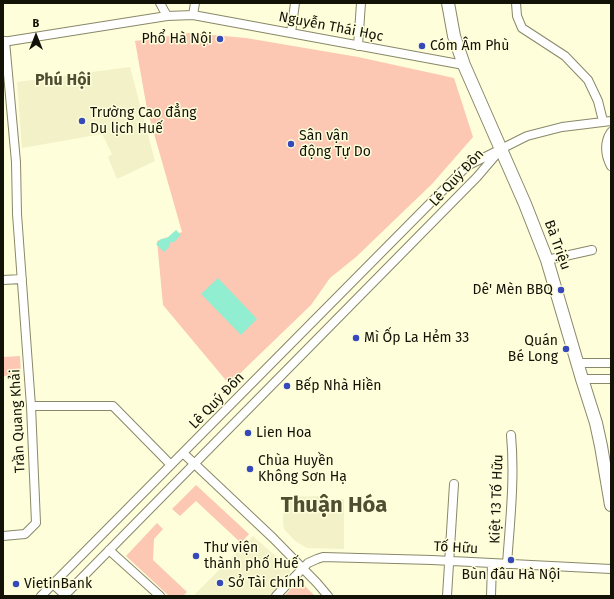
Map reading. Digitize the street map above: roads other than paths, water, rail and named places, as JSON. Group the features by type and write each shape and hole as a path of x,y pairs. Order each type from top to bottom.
{"highway":[{"name":"Bà Triệu","path":"448,3 454,36 464,65 526,204 548,260 577,363 596,423 611,505"}],"street":[{"path":"160,3 167,16"},
{"path":"193,15 195,3"},
{"path":"291,33 295,3"},
{"path":"358,46 361,3"},
{"path":"501,149 527,136 562,127 607,121 588,80 565,56 522,28 516,3"},
{"name":"Nguyễn Thái Học","path":"4,41 167,16 193,15 464,65"},
{"name":"Trần Quang Khải","path":"3,536 25,534 36,523 31,406 17,214 16,162 4,41"},
{"path":"611,132 606,143 608,161 611,166"},
{"name":"Lê Quý Đôn","path":"41,596 467,166 501,149"},
{"name":"Lê Quý Đôn","path":"64,596 477,177 501,149"},
{"path":"548,260 592,250"},
{"path":"3,280 22,279"},
{"path":"345,289 356,299"},
{"path":"577,363 611,363"},
{"path":"582,379 611,379"},
{"path":"31,406 113,406 171,465"},
{"name":"Kiệt 13 Tố Hữu","path":"508,564 513,454 511,435"},
{"path":"183,453 273,538 328,596"},
{"path":"447,596 454,484"},
{"path":"109,550 160,596"},
{"name":"Tố Hữu","path":"276,596 308,563 323,557 449,561 611,569"},
{"path":"491,596 492,563"},
{"path":"53,584 64,596"}],"water":[{"path":"176,230 181,235 174,242 171,242 169,247 164,252 156,244 161,239 167,238"},
{"path":"218,278 257,319 241,335 201,294"}],"place":[{"name":"Phổ Hà Nội","path":"220,39"},
{"name":"Cóm Âm Phù","path":"422,46"},
{"name":"Trường Cao đẳng Du lịch Huế","path":"82,121"},
{"name":"Sân vận động Tự Do","path":"291,144"},
{"name":"Dê' Mèn BBQ","path":"561,290"},
{"name":"Mì Ốp La Hẻm 33","path":"356,338"},
{"name":"Quán Bé Long","path":"566,349"},
{"name":"Bếp Nhà Hiền","path":"287,386"},
{"name":"Lien Hoa","path":"248,433"},
{"name":"Chùa Huyền Không Sơn Hạ","path":"250,469"},
{"name":"Thư viện thành phố Huế","path":"196,556"},
{"name":"Bùn đâu Hà Nội","path":"511,560"},
{"name":"Sở Tài chính","path":"220,583"},
{"name":"VietinBank","path":"16,584"}],"district":[{"name":"Phú Hội","path":"63,81"},
{"name":"Thuận Hóa","path":"334,506"}]}
